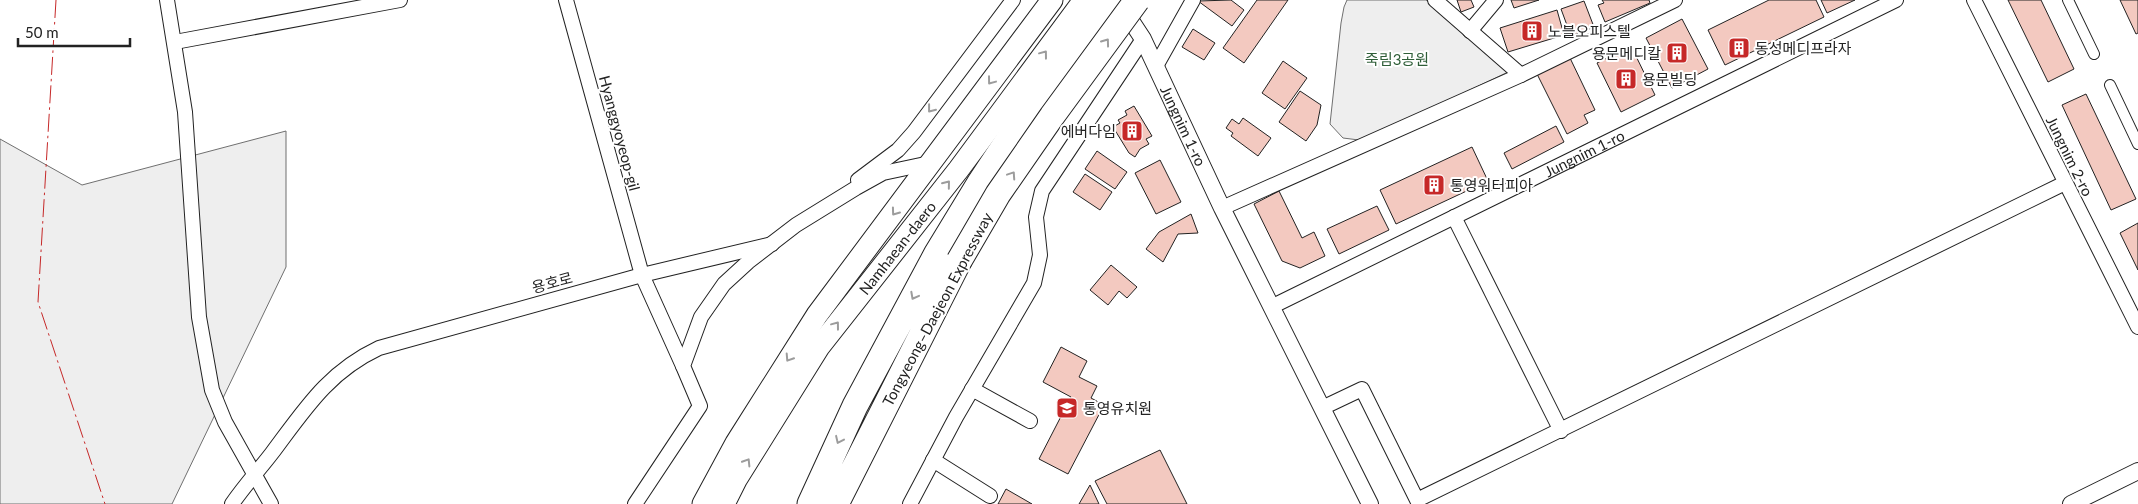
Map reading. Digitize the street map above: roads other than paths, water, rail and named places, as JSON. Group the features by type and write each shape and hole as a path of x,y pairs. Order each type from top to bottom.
{"highway":[{"name":"Tongyeong–Daejeon Expressway","path":"836,504 984,176 1030,107 1108,0"},
{"name":"Tongyeong–Daejeon Expressway","path":"810,504 855,406 948,257 998,194 1137,0"}],"main road":[{"name":"Namhaean-daero","path":"703,504 736,443 817,315 1052,0"},
{"name":"Namhaean-daero","path":"724,504 736,480 819,347 959,168 1084,0"}],"street":[{"path":"167,0 186,112 199,317 212,390 225,422 256,474 271,504"},
{"path":"175,42 400,0"},
{"name":"Hyanggyoyeop-gil","path":"566,0 642,275 684,366 700,406 635,504"},
{"path":"828,205 898,150 1013,0"},
{"name":"Jungnim 1-ro","path":"1117,0 1143,39 1222,208 1370,504"},
{"path":"1156,66 1193,0"},
{"path":"1435,0 1521,75"},
{"path":"1470,31 1496,0"},
{"path":"1222,208 1521,75 1675,0"},
{"name":"Jungnim 1-ro","path":"1271,307 1896,0"},
{"name":"Jungnim 2-ro","path":"1974,0 2138,327"},
{"path":"2068,0 2094,54"},
{"path":"910,504 972,389 1034,283 1040,255 1036,217 1042,191 1143,39"},
{"path":"2110,85 2138,144"},
{"name":"용호로","path":"232,504 321,389 340,371 359,357 409,338 642,275 772,244 828,205 883,174 930,163"},
{"path":"1322,408 1362,389 1417,500 2065,183"},
{"path":"1454,217 1561,431"},
{"path":"684,366 701,317 724,284 772,244"},
{"path":"972,389 1030,420"},
{"path":"933,460 990,496"},
{"path":"2072,504 2138,471"}],"place":[{"name":"노블오피스텔","path":"1532,31"},
{"name":"동성메디프라자","path":"1739,48"},
{"name":"용문메디칼","path":"1677,53"},
{"name":"용문빌딩","path":"1626,79"},
{"name":"에버다임","path":"1132,131"},
{"name":"통영워터피아","path":"1434,185"},
{"name":"통영유치원","path":"1067,408"}],"park label":[{"name":"죽림3공원","path":"1397,59"}]}
